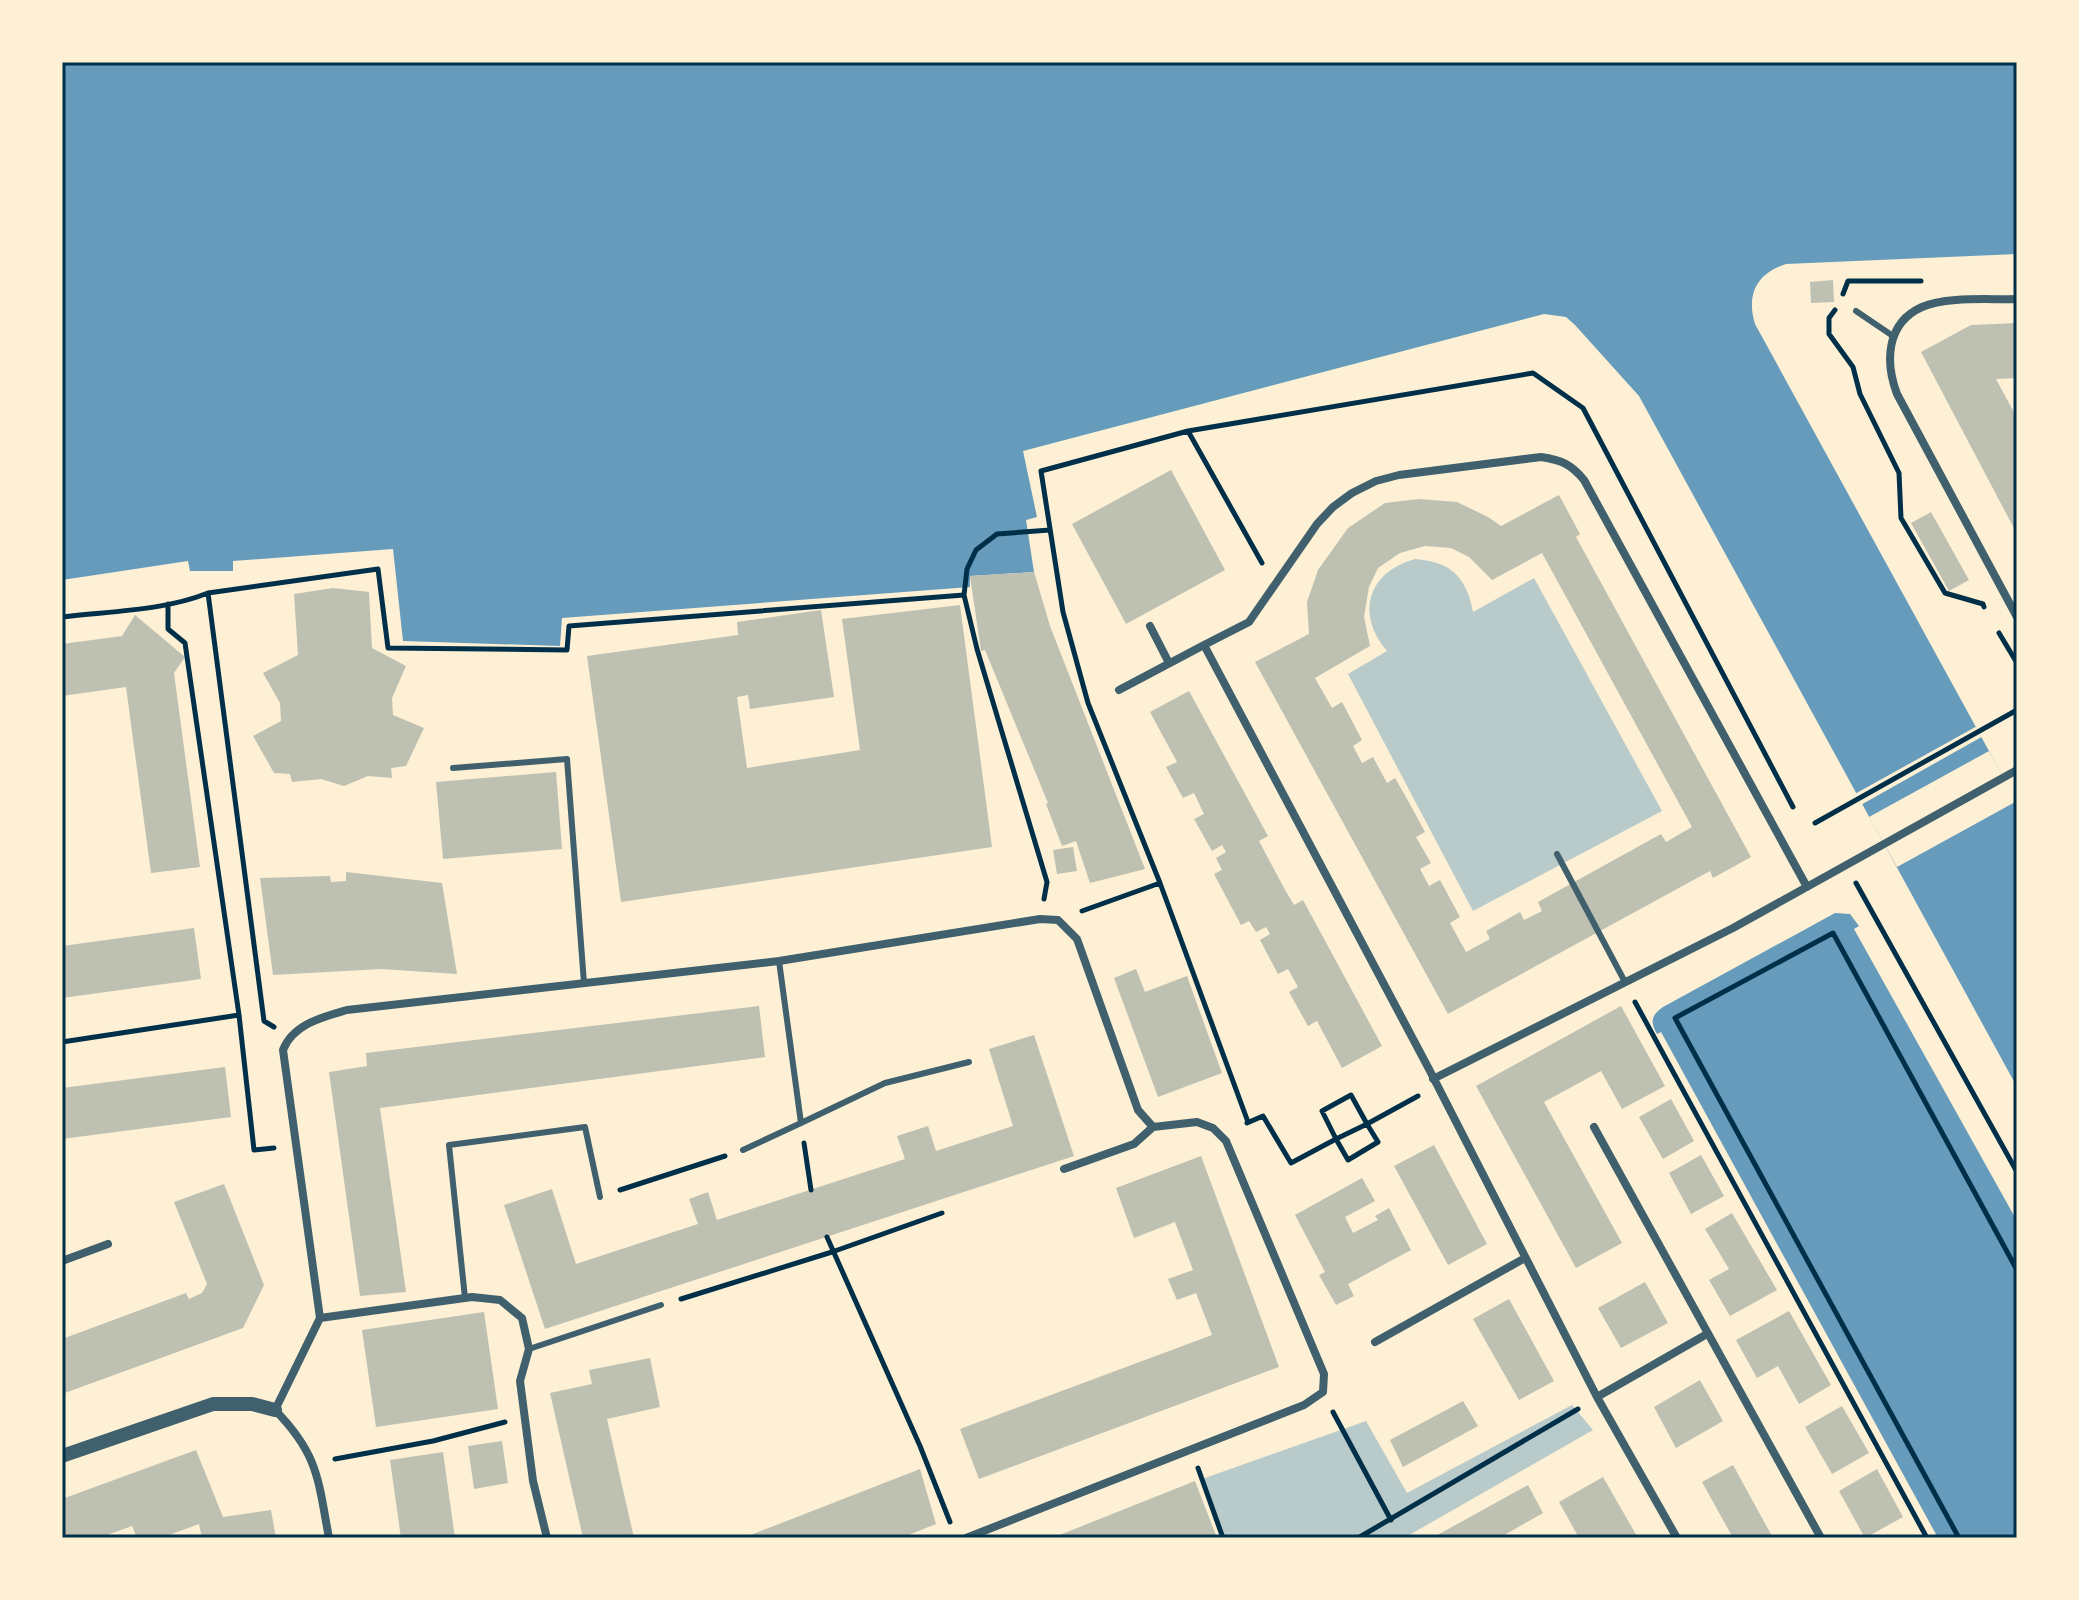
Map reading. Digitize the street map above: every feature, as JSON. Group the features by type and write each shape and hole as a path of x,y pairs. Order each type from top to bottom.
{"street":[{"path":"2017,299 1942,302 1923,307 1904,319 1893,336 1889,355 1890,377 1897,394 2017,617"},
{"path":"1119,690 1249,622 1317,524 1333,507 1376,481 1541,457 1560,460 1573,467 1584,480 1807,887"},
{"path":"1150,626 1169,663"},
{"path":"1204,645 1597,1397 1677,1538"},
{"path":"1435,1082 1733,928 2017,770"},
{"path":"275,1410 320,1318 283,1050 288,1037 317,1019 347,1010 779,961 1040,919 1058,920 1077,939 1138,1110 1153,1127"},
{"path":"966,1538 1304,1405 1323,1392 1324,1374 1226,1141 1213,1128 1197,1122 1153,1127 1134,1144 1064,1169"},
{"path":"1594,1127 1821,1538"},
{"path":"62,1261 108,1244"},
{"path":"1375,1342 1525,1258"},
{"path":"320,1318 465,1298 500,1300 522,1318 529,1349 520,1381 533,1481 547,1538"},
{"path":"1597,1397 1707,1334"},
{"path":"62,1456 213,1404 252,1404 275,1410 297,1432 315,1463 329,1538"}],"lane":[{"path":"1856,311 1893,336"},
{"path":"453,768 567,759 584,983"},
{"path":"1557,854 1625,982"},
{"path":"779,961 801,1123"},
{"path":"743,1150 885,1083 969,1062"},
{"path":"465,1298 449,1145 585,1127 600,1197"},
{"path":"529,1349 661,1305"}],"path":[{"path":"1248,1122 1160,883 1088,703 1063,612 1041,471 1188,431 1533,373 1583,408 1797,814"},
{"path":"1188,431 1275,586"},
{"path":"1040,919 1047,882 977,649 964,595 967,569 976,550 997,534 1050,530"},
{"path":"62,617 188,601 208,593 378,569 388,648 567,650 569,626 964,595"},
{"path":"208,593 264,1021"},
{"path":"168,604 168,629 185,643 239,1015 254,1150"},
{"path":"1815,823 2016,711"},
{"path":"1867,874 1855,880 2017,1172"},
{"path":"1086,910 1160,883"},
{"path":"1959,1538 1675,1018 1833,933 2017,1270"},
{"path":"1632,995 1927,1538"},
{"path":"62,1042 239,1015"},
{"path":"1226,1141 1248,1122 1263,1116 1291,1163 1367,1124 1435,1082"},
{"path":"1351,1095 1367,1124 1378,1142 1348,1160 1322,1111 1351,1095"},
{"path":"801,1123 811,1190"},
{"path":"600,1197 743,1150"},
{"path":"661,1305 832,1252 942,1213"},
{"path":"827,1237 920,1446 951,1525"},
{"path":"1358,1538 1570,1414"},
{"path":"315,1463 433,1441 525,1416"},
{"path":"1344,1433 1391,1520"},
{"path":"1191,1450 1223,1538"}],"shaded area":[{"path":"1415,559 1439,564 1455,574 1466,589 1473,612 1534,578 1662,811 1473,911 1348,674 1387,651 1371,623 1371,596 1386,574"},
{"path":"1572,1405 1593,1430 1404,1538 1222,1538 1202,1479 1366,1421 1407,1493"}],"water":[{"path":"62,62 2017,62 2017,254 1786,264 1761,279 1752,303 1755,324 2017,802 2017,1087 1639,396 1566,317 1544,314 1023,451 1037,517 1026,520 1034,572 970,576 970,587 562,618 560,646 403,641 393,549 233,561 233,571 190,571 188,561 62,580"},
{"path":"1835,913 1850,914 1859,926 1854,929 2017,1221 2017,1538 1938,1538 1661,1032 1657,1034 1653,1026 1654,1016 1663,1007"}],"pier":[{"path":"1979,725 1985,735 1859,806 1853,795"},
{"path":"1989,751 2017,801 1897,867 1869,817"}],"building":[{"path":"1833,280 1834,302 1811,303 1810,282"},
{"path":"2017,323 2017,378 1996,379 2017,418 2017,534 1921,352 1971,325"},
{"path":"1171,470 1225,570 1126,624 1072,524"},
{"path":"1559,495 1580,534 1576,537 1751,857 1713,878 1710,871 1448,1014 1255,662 1309,634 1307,602 1318,570 1348,528 1385,503 1419,499 1457,502 1501,526","holes":["1425,546 1451,548 1469,557 1492,580 1542,553 1692,827 1666,842 1661,834 1538,902 1542,911 1524,920 1520,912 1486,931 1490,939 1466,952 1450,923 1460,917 1440,880 1429,886 1420,869 1431,863 1416,837 1425,832 1406,797 1395,778 1387,783 1373,757 1362,763 1353,746 1362,740 1342,702 1332,708 1315,678 1370,646 1364,617 1369,587 1378,568 1400,553"]},
{"path":"1931,512 1969,580 1949,591 1911,523"},
{"path":"1034,572 1050,626 1145,869 1090,883 1076,841 1062,846 1048,803 985,650 981,651 970,576"},
{"path":"333,588 369,592 372,648 406,666 392,698 393,715 424,728 406,766 391,768 392,778 368,776 344,786 321,779 292,782 290,774 274,773 253,736 281,721 280,703 263,673 298,655 294,594"},
{"path":"960,605 992,847 621,902 587,656 738,635 737,622 821,610 834,697 750,709 748,695 737,697 747,768 860,750 842,619"},
{"path":"135,615 185,657 174,673 200,867 151,873 126,687 62,696 62,644 122,636"},
{"path":"1189,691 1268,836 1259,841 1284,888 1294,905 1303,900 1382,1046 1342,1068 1317,1021 1308,1026 1289,992 1298,987 1288,969 1278,974 1260,940 1270,934 1266,927 1256,932 1249,921 1241,925 1214,874 1222,870 1216,858 1226,852 1222,845 1212,851 1194,819 1204,814 1194,793 1183,798 1166,767 1177,762 1150,712"},
{"path":"556,772 562,849 443,859 436,782"},
{"path":"1073,847 1077,871 1057,874 1053,850"},
{"path":"346,872 442,883 457,974 381,969 273,975 260,878 330,876 331,882 346,881"},
{"path":"194,928 201,979 62,998 62,946"},
{"path":"1136,969 1145,992 1187,976 1222,1073 1158,1097 1114,978"},
{"path":"759,1006 765,1057 380,1108 406,1292 360,1296 329,1072 367,1066 366,1053"},
{"path":"1621,1006 1665,1086 1622,1109 1601,1071 1544,1102 1622,1243 1576,1268 1476,1086"},
{"path":"1034,1035 1074,1156 545,1329 504,1205 552,1189 576,1264 698,1224 689,1199 708,1192 717,1220 905,1159 897,1136 928,1126 936,1151 1013,1126 989,1049"},
{"path":"225,1067 231,1117 62,1139 62,1088"},
{"path":"1671,1099 1694,1141 1663,1159 1639,1117"},
{"path":"1434,1145 1487,1244 1448,1265 1394,1166"},
{"path":"1701,1155 1724,1196 1691,1214 1669,1173"},
{"path":"1201,1156 1279,1367 979,1479 960,1429 1212,1335 1196,1293 1177,1300 1168,1279 1193,1270 1175,1222 1134,1238 1116,1188"},
{"path":"1362,1178 1375,1201 1345,1217 1353,1233 1378,1220 1375,1216 1389,1208 1411,1250 1348,1284 1354,1296 1336,1305 1319,1275 1325,1272 1295,1215"},
{"path":"224,1184 264,1285 243,1328 62,1394 62,1339 186,1293 189,1299 202,1293 207,1284 174,1202"},
{"path":"1732,1213 1777,1290 1730,1316 1709,1280 1729,1269 1705,1229"},
{"path":"1645,1282 1668,1323 1621,1348 1598,1308"},
{"path":"1509,1299 1554,1381 1519,1400 1473,1319"},
{"path":"1789,1311 1831,1385 1799,1404 1778,1366 1757,1378 1736,1340"},
{"path":"484,1312 498,1409 376,1427 362,1330"},
{"path":"650,1358 660,1407 607,1419 634,1538 583,1538 550,1393 592,1384 589,1370"},
{"path":"1700,1380 1723,1421 1676,1448 1654,1407"},
{"path":"1463,1401 1478,1426 1403,1467 1390,1440"},
{"path":"1842,1406 1869,1453 1832,1474 1805,1427"},
{"path":"502,1441 508,1483 474,1489 468,1446"},
{"path":"196,1450 223,1517 271,1510 276,1538 202,1538 199,1524 161,1538 137,1538 132,1526 99,1538 62,1538 62,1499"},
{"path":"443,1452 455,1538 401,1538 390,1460"},
{"path":"1733,1465 1773,1538 1733,1538 1702,1482"},
{"path":"920,1469 936,1524 901,1538 743,1538"},
{"path":"1877,1469 1903,1517 1865,1538 1839,1491"},
{"path":"1603,1477 1638,1538 1579,1538 1559,1502"},
{"path":"1195,1481 1217,1538 1052,1538"},
{"path":"1528,1485 1543,1513 1499,1538 1432,1538"}]}
